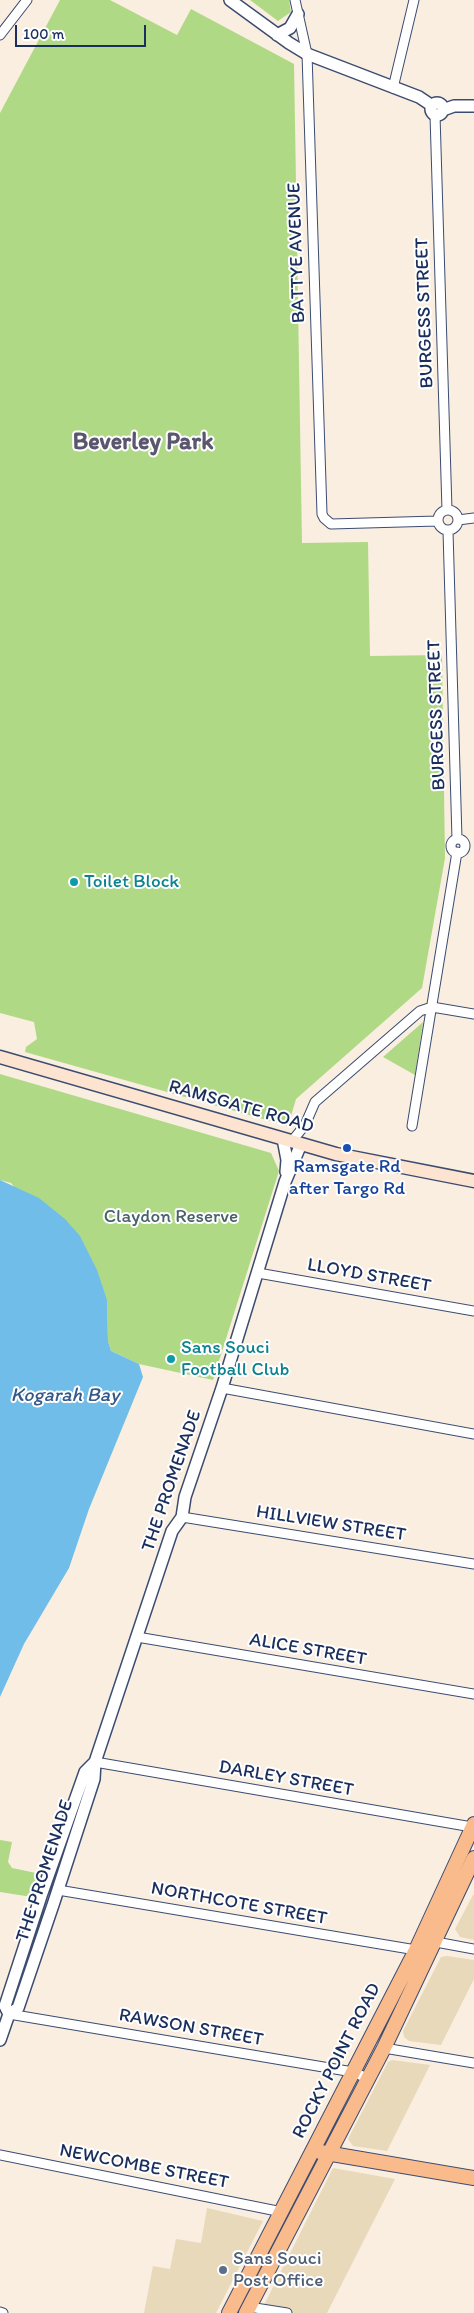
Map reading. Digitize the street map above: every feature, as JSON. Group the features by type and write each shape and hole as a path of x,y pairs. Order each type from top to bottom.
{"main road":[{"name":"RAMSGATE ROAD","path":"0,1057 296,1143 371,1162 474,1181"},
{"name":"ROCKY POINT ROAD","path":"229,2313 416,1950 473,1826"},
{"name":"ROCKY POINT ROAD","path":"248,2310 384,2048 436,1942 474,1858"},
{"path":"312,2150 474,2178"}],"street":[{"path":"0,35 27,0"},
{"path":"230,0 307,54 419,97 437,110 454,106 474,106"},
{"name":"BATTYE AVENUE","path":"295,0 307,54 322,506 324,518 331,524 438,521"},
{"path":"393,88 414,0"},
{"path":"277,34 290,28 298,14"},
{"name":"BURGESS STREET","path":"437,110 447,510"},
{"path":"447,510 456,514 458,520 456,526 448,530 440,527 438,521 439,514 447,510"},
{"path":"458,520 474,518"},
{"name":"BURGESS STREET","path":"448,530 457,839 462,841 461,849"},
{"path":"412,1126 461,849 474,848"},
{"path":"296,1143 316,1102 420,1011 432,1007 474,1014"},
{"path":"296,1143 305,1125"},
{"name":"THE PROMENADE","path":"0,2040 9,2014 18,2008 94,1779 95,1762 172,1531 182,1517 185,1497 222,1388 296,1143"},
{"name":"THE PROMENADE","path":"285,1182 287,1160 296,1143"},
{"name":"LLOYD STREET","path":"258,1273 474,1311"},
{"path":"222,1388 474,1434"},
{"name":"HILLVIEW STREET","path":"182,1517 474,1564"},
{"name":"ALICE STREET","path":"137,1637 474,1694"},
{"name":"THE PROMENADE","path":"9,2014 5,2006 41,1896 85,1772 95,1762"},
{"name":"DARLEY STREET","path":"95,1762 473,1826"},
{"name":"NORTHCOTE STREET","path":"58,1890 416,1950"},
{"path":"436,1942 474,1949"},
{"name":"RAWSON STREET","path":"9,2014 353,2072 367,2078"},
{"path":"384,2048 474,2063"},
{"name":"NEWCOMBE STREET","path":"0,2155 282,2212"},
{"path":"248,2310 287,2313"}],"shaded area":[{"path":"473,1895 474,1940 460,1937 455,1929"},
{"path":"447,1956 474,1960 474,1979 441,2045 409,2041 404,2037 403,2031 441,1957"},
{"path":"392,2060 430,2065 387,2151 353,2146 348,2139 388,2062"},
{"path":"333,2168 395,2179 327,2313 260,2313"},
{"path":"207,2208 263,2221 216,2313 144,2313 153,2266 170,2269 176,2239 201,2243"}],"green space":[{"path":"60,0 110,0 177,35 191,9 294,64 302,543 368,542 370,656 442,655 445,858 422,988 296,1099 288,1126 25,1052 26,1047 37,1039 34,1022 0,1013 0,113"},
{"path":"250,0 289,0 291,12 278,21"},
{"path":"423,1022 415,1075 383,1057"},
{"name":"Claydon Reserve","path":"0,1074 271,1153 279,1171 213,1380 139,1364 111,1351 108,1341 107,1300 11,1183 0,1180"},
{"path":"0,1840 12,1842 8,1862 12,1868 41,1874 32,1897 0,1892"}],"water":[{"name":"Kogarah Bay","path":"0,1180 39,1198 65,1219 80,1236 97,1270 107,1300 108,1341 111,1351 139,1364 143,1377 89,1509 69,1568 24,1644 0,1697"}],"place":[{"name":"Toilet Block","path":"74,882"},
{"name":"Ramsgate Rd after Targo Rd","path":"347,1148"},
{"name":"Sans Souci Football Club","path":"171,1359"},
{"name":"Sans Souci Post Office","path":"223,2270"}],"district":[{"name":"Beverley Park","path":"143,443"}]}
